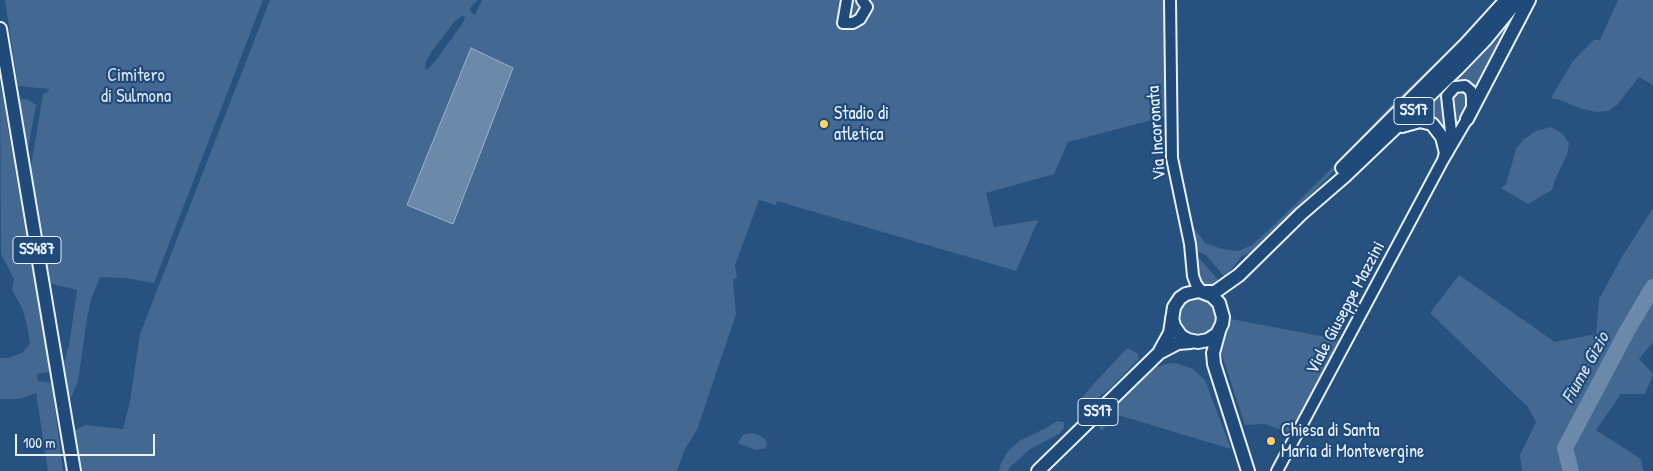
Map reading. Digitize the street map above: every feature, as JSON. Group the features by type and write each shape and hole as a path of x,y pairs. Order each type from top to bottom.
{"main road":[{"name":"SS17","path":"1301,214 1366,144 1466,44 1506,0"},
{"name":"SS17","path":"1204,292 1215,292 1233,281 1301,214 1395,129 1475,51 1518,0"},
{"path":"1467,119 1529,0"},
{"name":"SS487","path":"0,29 74,471"},
{"path":"1395,129 1416,121 1432,124 1442,137 1444,157"},
{"name":"SS17","path":"1222,310 1223,301 1233,281"},
{"path":"1214,364 1204,349 1184,338 1174,326 1172,318 1174,307 1183,296 1192,292 1204,292 1217,300 1222,310 1223,320 1213,353 1214,364 1248,471"},
{"name":"SS17","path":"1159,353 1170,333 1172,318"},
{"path":"1193,342 1208,340 1219,331"},
{"name":"SS17","path":"1038,471 1159,353 1178,342 1193,342"}],"street":[{"path":"847,0 843,23 853,23 860,19 867,6 862,0"},
{"name":"Via Incoronata","path":"1170,0 1172,158 1189,237 1194,280 1204,292"},
{"name":"Viale Giuseppe Mazzini","path":"1277,471 1444,157 1472,109 1472,94 1467,87 1457,86 1450,91 1448,96 1452,132 1444,157"},
{"name":"Via Incoronata","path":"1183,296 1191,263"}],"green space":[{"name":"Cimitero di Sulmona","path":"5,0 263,0 154,283 125,278 100,277 91,300 78,381 71,398 64,389 61,372 69,346 77,290 48,283 29,178 43,94 48,92 49,89 18,86"},
{"path":"270,0 478,0 470,8 471,12 475,15 482,0 1167,0 1164,117 1068,142 1054,174 986,193 994,227 1038,220 1016,271 777,201 776,205 759,200 735,265 737,278 733,279 736,314 697,430 685,449 677,471 75,471 70,433 85,425 123,429 130,401 140,334","holes":["462,16 465,17 464,21 427,70 425,67 426,62 432,51 455,21","471,48 513,69 453,224 407,205"]},
{"path":"1175,0 1177,0 1178,151 1182,188 1194,228 1205,243 1222,249 1238,251 1252,245 1274,225 1330,170 1394,102 1470,30 1496,0 1501,0 1256,251 1242,256 1225,277 1206,255 1196,251 1181,188 1176,150"},
{"path":"1618,0 1653,0 1653,85 1639,77 1617,105 1608,111 1596,112 1551,98 1573,61 1594,40 1600,40"},
{"path":"1513,13 1514,16 1478,87 1473,88 1454,84 1446,132 1424,118 1420,113 1423,108"},
{"path":"0,82 50,372 37,374 38,381 52,383 63,471 48,471 36,393 19,399 0,399 0,358 8,358 22,353 30,344 22,308 12,290 14,279 1,254"},
{"path":"1462,91 1466,93 1469,100 1462,122 1455,125 1451,102 1452,94"},
{"path":"14,98 29,100 36,105 26,160"},
{"path":"1551,127 1562,133 1569,143 1567,155 1552,190 1528,204 1501,188 1506,184 1516,149 1523,140 1536,131"},
{"path":"1653,208 1653,342 1639,359 1653,374 1645,394 1621,394 1596,430 1641,459 1643,471 1522,471 1520,455 1536,422 1528,407 1430,313 1459,275 1555,342 1596,334 1599,299 1623,255"},
{"path":"1196,258 1200,259 1220,282 1213,285 1203,283 1196,273"},
{"path":"1198,297 1212,303 1218,317 1212,331 1198,337 1184,331 1178,317 1184,303"},
{"path":"1231,319 1341,340 1292,434 1265,424 1245,425 1221,348"},
{"path":"1127,348 1137,353 1139,359 1110,388 1086,408 1082,411 1077,409 1078,403 1091,387"},
{"path":"1175,363 1193,369 1205,380 1231,449 1118,415 1101,431 1097,422 1147,371 1165,364"},
{"path":"1057,421 1064,422 1064,428 1059,434 1030,449 1008,471 999,471 1008,451 1019,441"},
{"path":"752,433 766,440 767,445 765,448 756,450 738,443 742,436"}],"shaded area":[{"path":"471,48 513,68 453,224 407,205"}],"waterway":[{"name":"Fiume Gizio","path":"1571,471 1565,448 1627,331 1653,287"}],"place":[{"name":"Stadio di atletica","path":"824,124"},
{"name":"Chiesa di Santa Maria di Montevergine","path":"1271,441"}]}
